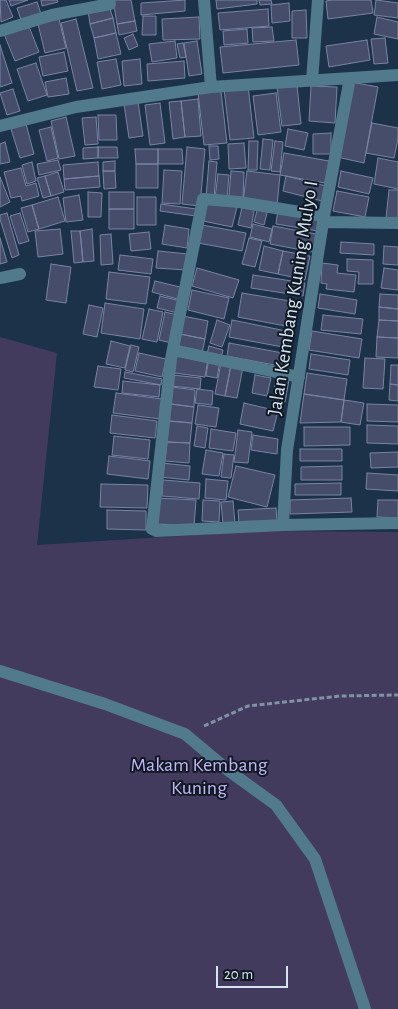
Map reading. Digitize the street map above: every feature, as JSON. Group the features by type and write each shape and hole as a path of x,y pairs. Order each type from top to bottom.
{"street":[{"path":"204,0 211,87"},
{"path":"312,81 318,0"},
{"path":"0,31 52,15 110,4"},
{"path":"0,126 76,107 211,87 398,75"},
{"name":"Jalan Kembang Kuning Mulyo I","path":"283,525 287,450 323,219 350,78"},
{"path":"398,223 323,219 239,202 203,200 173,350 152,529 156,531 283,525 398,523"},
{"path":"0,278 20,274"},
{"path":"173,350 298,377"},
{"path":"0,671 105,704 185,734 229,771 276,805 315,859 365,1009"}],"path":[{"path":"185,734 248,706 340,696 398,695"}],"green space":[{"name":"Makam Kembang Kuning","path":"0,337 57,353 37,545 260,531 398,532 398,1009 0,1009"}],"building":[{"path":"0,0 6,0 13,17 1,22"},
{"path":"9,0 28,0 11,6"},
{"path":"41,0 57,0 58,2 42,6"},
{"path":"113,0 131,0 135,21 117,24"},
{"path":"185,0 185,11 141,15 141,3"},
{"path":"216,0 257,0 257,4 217,9"},
{"path":"259,0 271,0 272,4 260,5"},
{"path":"371,0 373,13 328,19 326,1"},
{"path":"376,0 398,3 398,18 374,15"},
{"path":"37,2 41,14 21,20 17,8"},
{"path":"289,3 290,21 272,23 271,5"},
{"path":"109,6 113,18 90,24 88,11"},
{"path":"268,9 269,26 220,30 218,13"},
{"path":"306,10 307,38 292,38 292,11"},
{"path":"143,16 156,16 156,35 142,35"},
{"path":"199,17 200,39 163,40 162,19"},
{"path":"377,17 398,22 398,39 374,34"},
{"path":"113,18 116,33 94,38 90,24"},
{"path":"59,19 66,48 45,53 38,24"},
{"path":"76,19 93,88 77,91 61,23"},
{"path":"135,21 137,31 119,35 117,24"},
{"path":"28,24 39,52 15,61 4,34"},
{"path":"272,27 274,41 253,42 252,28"},
{"path":"247,29 248,43 224,45 223,31"},
{"path":"116,33 121,54 98,59 94,38"},
{"path":"133,34 138,46 129,50 124,38"},
{"path":"385,38 388,63 374,64 371,39"},
{"path":"296,40 299,65 223,73 220,47"},
{"path":"367,40 370,60 329,67 326,46"},
{"path":"175,41 177,58 152,62 149,44"},
{"path":"197,41 202,74 189,76 184,43"},
{"path":"183,43 186,57 180,58 177,44"},
{"path":"0,45 12,83 0,87"},
{"path":"64,52 68,71 43,76 39,57"},
{"path":"116,59 121,85 102,89 97,62"},
{"path":"140,59 142,84 124,86 122,61"},
{"path":"184,61 185,78 148,81 147,64"},
{"path":"36,63 47,95 28,101 17,69"},
{"path":"66,78 69,94 48,97 45,82"},
{"path":"351,82 378,87 364,163 337,157"},
{"path":"297,85 301,124 282,126 277,87"},
{"path":"248,86 254,138 230,140 224,89"},
{"path":"311,86 337,87 335,123 309,121"},
{"path":"13,89 20,111 7,115 0,93"},
{"path":"221,91 227,143 204,145 198,93"},
{"path":"276,93 281,132 258,135 253,96"},
{"path":"198,99 201,136 185,137 181,101"},
{"path":"181,101 185,137 173,139 169,102"},
{"path":"138,102 143,136 129,138 124,104"},
{"path":"160,103 165,143 150,145 145,105"},
{"path":"98,115 116,115 117,140 99,140"},
{"path":"66,117 75,156 59,159 51,121"},
{"path":"96,117 98,144 85,145 82,118"},
{"path":"372,123 398,128 394,158 366,153"},
{"path":"26,124 34,154 20,158 11,129"},
{"path":"51,127 58,158 47,161 39,130"},
{"path":"288,129 308,133 304,150 285,146"},
{"path":"331,133 331,154 313,154 313,134"},
{"path":"263,139 273,140 270,170 260,169"},
{"path":"249,141 258,141 257,170 248,170"},
{"path":"275,141 283,142 280,172 271,171"},
{"path":"5,142 10,162 0,164 0,144"},
{"path":"244,143 246,168 229,169 228,144"},
{"path":"209,146 218,146 219,159 210,160"},
{"path":"98,147 117,147 118,158 98,158"},
{"path":"98,147 98,158 83,159 83,148"},
{"path":"187,147 205,149 200,206 182,204"},
{"path":"135,149 158,149 158,164 136,164"},
{"path":"158,149 182,149 183,164 158,164"},
{"path":"284,153 329,161 325,183 280,175"},
{"path":"378,158 398,162 398,189 374,184"},
{"path":"58,160 61,170 39,175 37,164"},
{"path":"115,161 115,171 103,171 103,162"},
{"path":"209,161 217,162 214,198 206,197"},
{"path":"32,162 36,181 27,184 22,165"},
{"path":"98,162 99,176 64,179 63,165"},
{"path":"136,164 158,164 158,188 136,188"},
{"path":"21,168 26,186 36,183 39,196 22,201 21,196 11,198 4,172"},
{"path":"164,170 182,171 180,204 162,203"},
{"path":"103,171 115,171 116,188 104,189"},
{"path":"231,171 244,172 243,198 229,197"},
{"path":"247,171 280,175 277,206 243,202"},
{"path":"341,171 373,178 369,194 338,187"},
{"path":"58,172 64,192 51,196 45,176"},
{"path":"218,174 229,175 227,199 215,198"},
{"path":"45,176 51,196 43,198 37,178"},
{"path":"99,176 100,187 65,190 64,179"},
{"path":"286,176 326,186 322,201 283,191"},
{"path":"0,177 10,202 0,207"},
{"path":"389,190 398,190 398,219 386,218"},
{"path":"337,191 369,197 365,217 333,211"},
{"path":"88,192 102,193 101,217 88,217"},
{"path":"109,192 134,192 134,209 109,209"},
{"path":"79,195 83,220 66,222 63,198"},
{"path":"58,197 65,221 39,229 32,205"},
{"path":"137,197 156,197 156,225 137,225"},
{"path":"207,201 237,207 232,227 203,221"},
{"path":"243,203 255,206 251,228 238,225"},
{"path":"161,204 196,209 196,216 160,211"},
{"path":"32,205 39,229 28,232 21,208"},
{"path":"258,207 268,209 264,225 254,222"},
{"path":"109,209 134,209 134,229 109,229"},
{"path":"278,209 320,216 318,231 276,224"},
{"path":"7,213 19,255 12,258 0,219 0,215"},
{"path":"20,213 29,241 19,244 10,216"},
{"path":"253,224 272,229 269,242 250,237"},
{"path":"165,225 189,229 187,248 162,244"},
{"path":"202,225 246,233 242,251 198,243"},
{"path":"273,226 316,234 313,252 270,244"},
{"path":"60,229 63,254 38,257 35,231"},
{"path":"92,229 94,261 83,262 80,231"},
{"path":"71,231 80,231 83,262 74,263"},
{"path":"149,232 151,249 131,251 129,234"},
{"path":"111,234 113,264 101,265 100,235"},
{"path":"0,238 7,262 0,264"},
{"path":"249,238 262,241 255,267 242,264"},
{"path":"341,242 374,244 374,255 340,253"},
{"path":"264,246 283,251 278,274 259,270"},
{"path":"384,246 398,247 398,265 383,264"},
{"path":"158,251 188,254 186,270 156,268"},
{"path":"283,251 310,256 305,280 278,274"},
{"path":"120,255 153,259 151,274 118,270"},
{"path":"347,259 373,260 373,284 358,284 359,272 347,271"},
{"path":"322,263 338,265 337,273 356,275 354,292 326,289 327,284 321,283"},
{"path":"51,264 71,267 66,303 46,300"},
{"path":"197,268 239,280 233,298 192,286"},
{"path":"384,268 398,270 398,290 381,288"},
{"path":"109,272 150,277 146,304 106,299"},
{"path":"253,275 305,283 303,296 251,288"},
{"path":"155,281 184,288 181,300 152,292"},
{"path":"192,290 229,298 224,319 188,310"},
{"path":"242,293 296,302 291,327 238,317"},
{"path":"320,294 357,300 355,314 318,308"},
{"path":"380,294 398,295 398,309 379,307"},
{"path":"160,296 181,301 178,313 157,308"},
{"path":"105,303 144,309 140,339 101,333"},
{"path":"89,305 103,308 97,337 83,334"},
{"path":"379,307 398,309 398,321 379,320"},
{"path":"149,309 163,312 157,342 142,339"},
{"path":"165,312 178,315 171,343 159,340"},
{"path":"323,315 363,319 361,334 321,330"},
{"path":"183,316 208,321 205,339 180,334"},
{"path":"217,320 230,325 222,347 210,343"},
{"path":"232,320 291,332 288,348 229,337"},
{"path":"379,320 398,321 398,338 377,337"},
{"path":"312,331 362,339 359,358 309,350"},
{"path":"180,334 205,339 202,353 176,348"},
{"path":"377,337 398,338 398,358 376,357"},
{"path":"111,341 130,346 125,368 106,364"},
{"path":"229,343 288,354 285,367 227,356"},
{"path":"131,345 139,347 133,372 125,370"},
{"path":"209,346 223,350 221,358 207,354"},
{"path":"139,353 166,359 162,377 135,371"},
{"path":"311,354 350,360 348,375 309,369"},
{"path":"176,355 208,359 205,377 174,373"},
{"path":"209,358 220,361 217,378 206,376"},
{"path":"365,358 385,359 383,389 363,388"},
{"path":"221,363 231,365 225,396 215,394"},
{"path":"231,365 243,367 237,398 225,396"},
{"path":"391,365 398,365 398,385 390,384"},
{"path":"98,366 121,369 118,390 94,387"},
{"path":"125,372 162,379 161,385 124,378"},
{"path":"307,373 347,379 344,400 304,394"},
{"path":"172,375 201,378 200,389 171,386"},
{"path":"255,375 271,378 267,396 252,393"},
{"path":"276,377 289,380 285,402 273,400"},
{"path":"123,381 160,385 159,397 122,393"},
{"path":"390,384 398,385 398,401 389,400"},
{"path":"172,387 195,390 194,407 171,404"},
{"path":"197,389 213,391 212,405 195,403"},
{"path":"116,393 162,399 160,419 113,413"},
{"path":"304,394 344,400 341,422 300,423"},
{"path":"344,400 364,403 360,425 341,422"},
{"path":"244,403 278,411 273,431 240,424"},
{"path":"171,404 194,407 192,423 169,421"},
{"path":"367,404 398,405 398,422 367,421"},
{"path":"198,405 219,408 216,427 195,424"},
{"path":"112,415 157,421 155,438 110,433"},
{"path":"169,421 192,423 190,443 167,442"},
{"path":"367,425 398,426 398,444 367,443"},
{"path":"197,426 208,428 205,448 194,446"},
{"path":"304,427 350,427 350,445 304,446"},
{"path":"211,429 236,433 233,451 209,448"},
{"path":"238,430 252,432 248,463 234,462"},
{"path":"253,435 278,439 277,454 251,450"},
{"path":"114,436 150,440 148,459 112,455"},
{"path":"167,442 190,443 189,463 165,461"},
{"path":"300,449 342,449 342,461 300,461"},
{"path":"206,450 223,453 219,476 202,474"},
{"path":"398,452 398,467 371,468 370,453"},
{"path":"224,454 234,455 231,478 221,477"},
{"path":"109,456 150,461 148,479 107,474"},
{"path":"162,463 190,466 189,480 160,477"},
{"path":"236,466 275,475 267,507 228,497"},
{"path":"342,466 342,480 301,480 301,467"},
{"path":"367,473 398,475 398,491 366,489"},
{"path":"206,479 228,481 226,500 205,498"},
{"path":"163,480 200,483 199,499 162,496"},
{"path":"341,483 341,495 295,495 295,484"},
{"path":"101,484 148,485 147,508 100,507"},
{"path":"157,498 196,500 194,526 156,524"},
{"path":"351,498 352,512 290,514 290,500"},
{"path":"203,500 220,501 219,522 202,521"},
{"path":"378,500 398,500 398,518 377,517"},
{"path":"233,501 235,523 223,524 221,502"},
{"path":"276,508 277,521 239,523 238,510"},
{"path":"107,510 146,511 146,530 107,529"}]}
